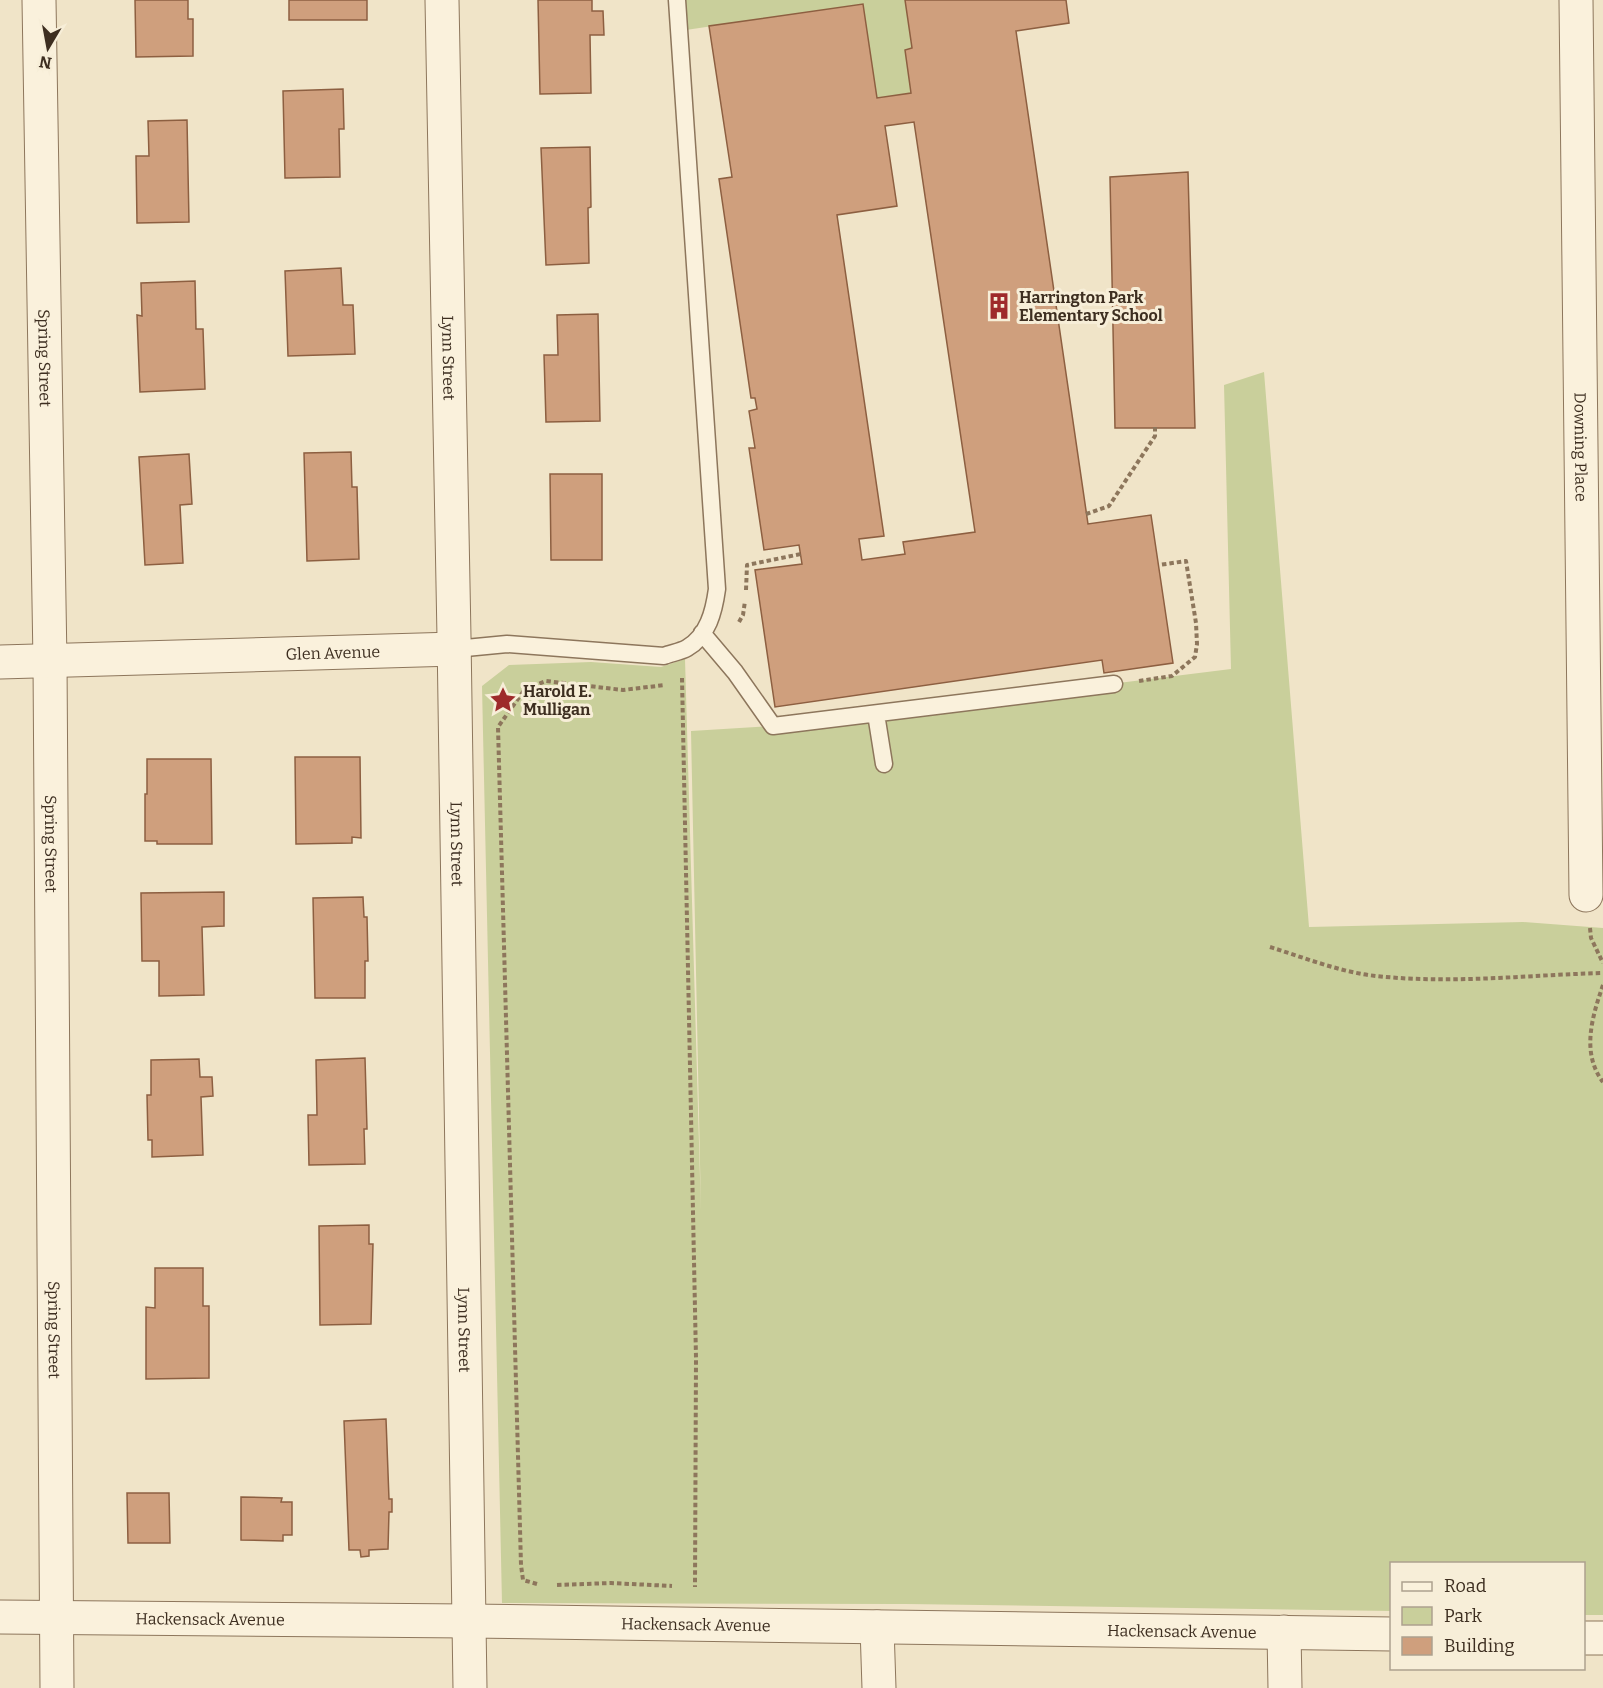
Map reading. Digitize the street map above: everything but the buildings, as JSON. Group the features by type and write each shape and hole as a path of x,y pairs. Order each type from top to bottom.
{"street":[{"name":"Spring Street","path":"39,0 50,662 57,1688"},
{"name":"Lynn Street","path":"442,0 455,649 470,1688"},
{"name":"Downing Place","path":"1576,0 1586,895"},
{"name":"Glen Avenue","path":"0,662 455,649"},
{"name":"Hackensack Avenue","path":"0,1617 1390,1634"},
{"path":"877,1627 879,1688"},
{"path":"1284,1632 1286,1688"},
{"path":"1585,1638 1603,1638"}],"lane":[{"path":"677,0 717,589 713,613 702,633 735,672 773,726 1114,684"},
{"name":"Glen Avenue","path":"455,649 507,644 664,656 688,647 702,633"},
{"path":"876,714 884,764"}],"path":[{"path":"1086,514 1108,506 1155,436 1155,426"},
{"path":"544,1584 534,1584 523,1580 521,1565 498,727 525,688 546,681 623,690 664,685 682,678 704,665 732,637 743,615 747,565 801,554"},
{"path":"1114,684 1172,676 1194,657 1197,644 1196,624 1186,561 1159,565"},
{"path":"682,678 696,1358 695,1587 685,1587"},
{"path":"1270,947 1365,974 1421,979 1603,973"},
{"path":"1603,985 1592,1016 1590,1054 1595,1071 1603,1082"},
{"path":"553,1585 611,1583 674,1586"}],"green space":[{"path":"677,0 905,0 912,48 905,50 911,93 877,98 862,4 679,31"},
{"path":"1264,372 1309,927 1523,922 1603,928 1603,1615 1585,1615 1585,1562 1390,1562 1390,1611 906,1604 502,1603 482,686 509,665 591,662 661,667 685,659 701,1212 691,731 773,726 1231,669 1224,385"}],"place":[{"name":"Harrington Park Elementary School","path":"999,306"},
{"name":"Harold E. Mulligan","path":"503,700"}]}
